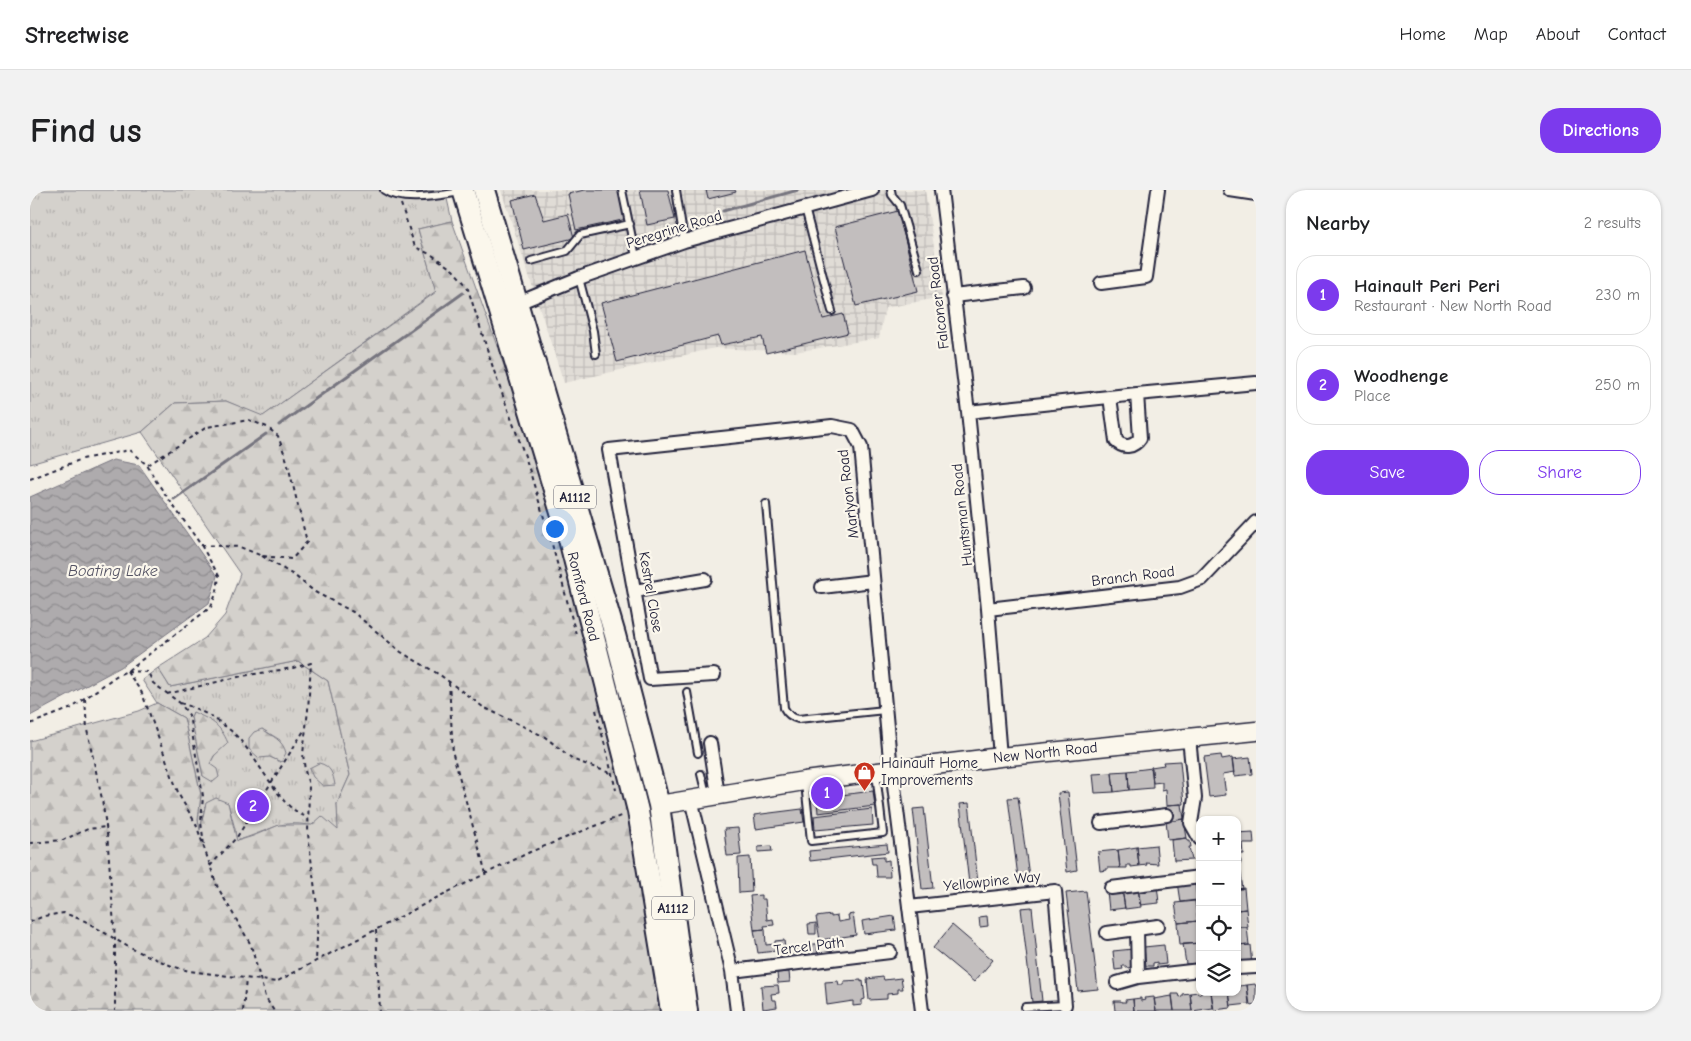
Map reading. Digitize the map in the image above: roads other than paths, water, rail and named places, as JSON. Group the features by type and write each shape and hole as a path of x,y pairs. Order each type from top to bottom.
{"main road":[{"name":"Romford Road","path":"465,190 569,539 620,774 631,813 671,1011"},
{"name":"Romford Road","path":"484,190 615,635 658,805 688,1011"},
{"path":"631,813 658,805"}],"street":[{"name":"Peregrine Road","path":"518,303 579,278 684,241 872,190"},
{"name":"Falconer Road","path":"941,190 968,412"},
{"path":"1100,283 1146,277 1158,190"},
{"path":"1230,190 1256,194"},
{"path":"953,296 1024,288"},
{"path":"968,412 1256,383"},
{"path":"1110,397 1116,441 1121,446 1130,446 1134,445 1140,438 1137,394"},
{"name":"Huntsman Road","path":"968,412 988,609 1000,757"},
{"name":"Marlyon Road","path":"609,450 832,426 852,430 861,447 885,710 886,771"},
{"name":"Kestrel Close","path":"609,450 650,679 714,675"},
{"name":"Branch Road","path":"988,609 1180,587 1202,579 1256,522"},
{"path":"634,591 705,579"},
{"path":"822,586 873,581"},
{"name":"New North Road","path":"658,805 804,781 1000,757 1256,731"},
{"path":"1189,738 1195,798 1188,813 1196,831"},
{"path":"710,743 705,797 737,1011"},
{"path":"886,771 909,906 922,1011"},
{"path":"1101,823 1168,815"},
{"path":"1111,888 1196,877"},
{"name":"Yellowpine Way","path":"909,906 1055,891 1064,1004"},
{"path":"1107,933 1158,926"},
{"path":"1137,929 1138,978"},
{"name":"Tercel Path","path":"732,972 890,952"},
{"path":"1241,968 1256,967"},
{"path":"1117,983 1138,978 1196,971"}],"lane":[{"path":"384,190 410,198 465,190"},
{"path":"622,190 636,258"},
{"path":"676,190 684,241"},
{"path":"891,190 892,195 900,205 918,270"},
{"path":"805,208 832,312"},
{"path":"531,261 567,251 580,235 630,224"},
{"path":"579,278 593,331 596,354"},
{"path":"766,504 784,708 786,712 798,719 885,710"},
{"path":"687,692 698,753"},
{"path":"804,781 811,841 883,833 886,771"},
{"path":"701,774 705,797"},
{"path":"1026,1007 1064,1004"}],"water":[{"name":"Boating Lake","path":"113,460 139,465 217,576 209,603 121,667 30,716 30,497"}],"waterway":[{"path":"723,211 798,190"},
{"path":"279,425 463,293"},
{"path":"174,499 266,434"}],"tunnel":[{"path":"1167,815 1183,813"}],"place":[{"name":"Hainault Home Improvements","path":"865,791"},
{"name":"Hainault Peri Peri","path":"827,793"},
{"name":"Woodhenge","path":"253,806"}]}
